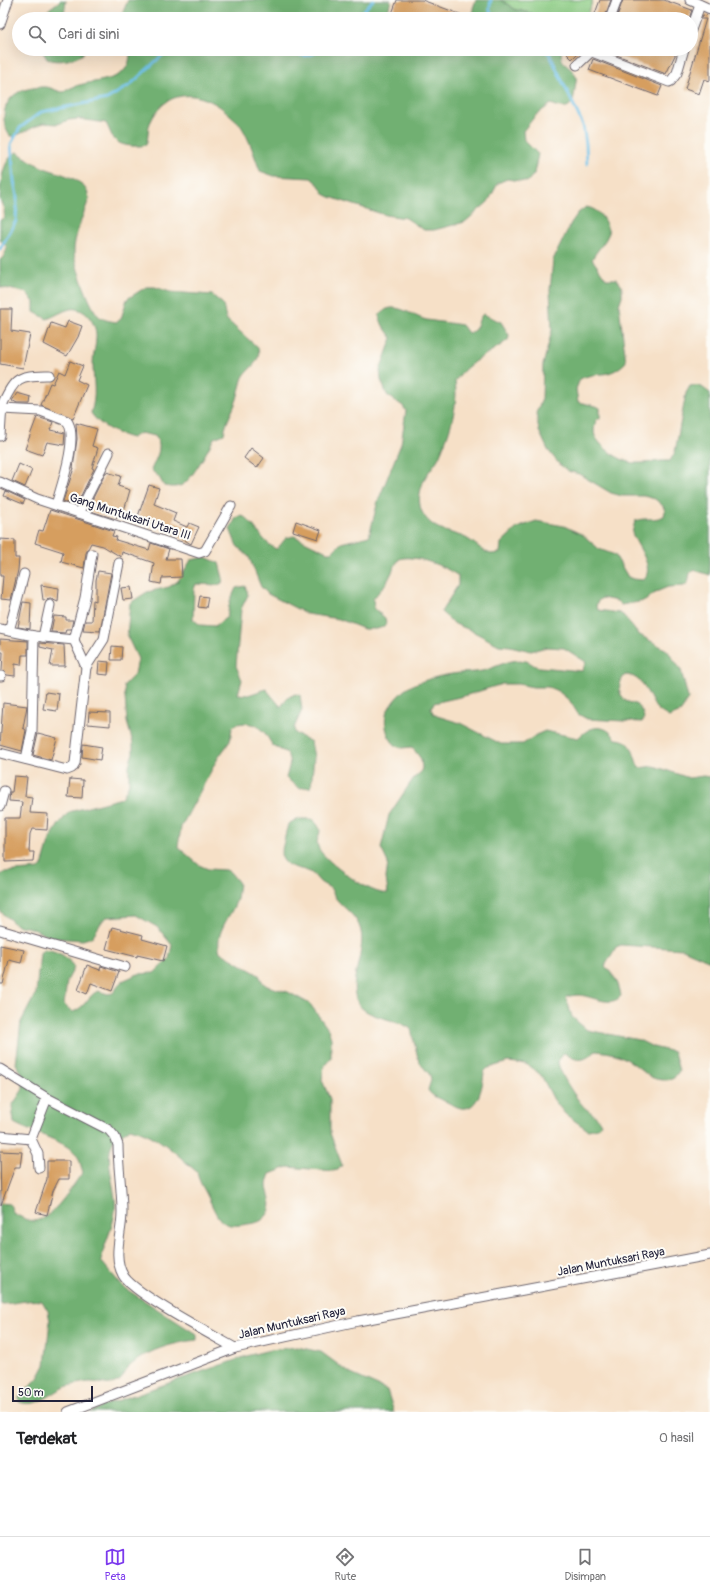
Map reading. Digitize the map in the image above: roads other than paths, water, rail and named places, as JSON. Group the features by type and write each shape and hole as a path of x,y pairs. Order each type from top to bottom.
{"street":[{"path":"0,24 8,0"},
{"path":"614,12 617,0"},
{"path":"690,0 710,9"},
{"path":"697,12 700,5"},
{"path":"577,65 587,56"},
{"path":"607,56 669,82 677,74 682,56"},
{"path":"0,436 2,404 10,388 21,377 49,374"},
{"path":"2,404 41,412 67,421 70,425 71,446 56,505"},
{"path":"79,513 109,453"},
{"name":"Gang Muntuksari Utara III","path":"0,482 56,505 199,553 205,551 231,506"},
{"path":"86,667 74,640 85,598 92,554"},
{"path":"0,753 67,770 72,768 75,763 86,667 104,639 119,563"},
{"path":"24,574 5,630 74,640"},
{"path":"26,759 32,731 39,636 50,605"},
{"path":"0,806 4,791"},
{"path":"0,930 125,967"},
{"name":"Jalan Muntuksari Raya","path":"0,1069 48,1098 109,1130 115,1137 118,1145 122,1212 118,1263 123,1276 132,1287 235,1348 358,1320 710,1255"},
{"path":"30,1139 48,1098"},
{"path":"0,1136 30,1139"},
{"path":"30,1139 38,1154 40,1168"},
{"path":"68,1412 235,1348"}],"waterway":[{"path":"362,12 373,0"},
{"path":"490,12 491,0"},
{"path":"0,249 16,221 17,196 14,181 11,144 20,128 41,112 107,99 130,85 161,56"},
{"path":"550,56 583,125 587,164"}]}
